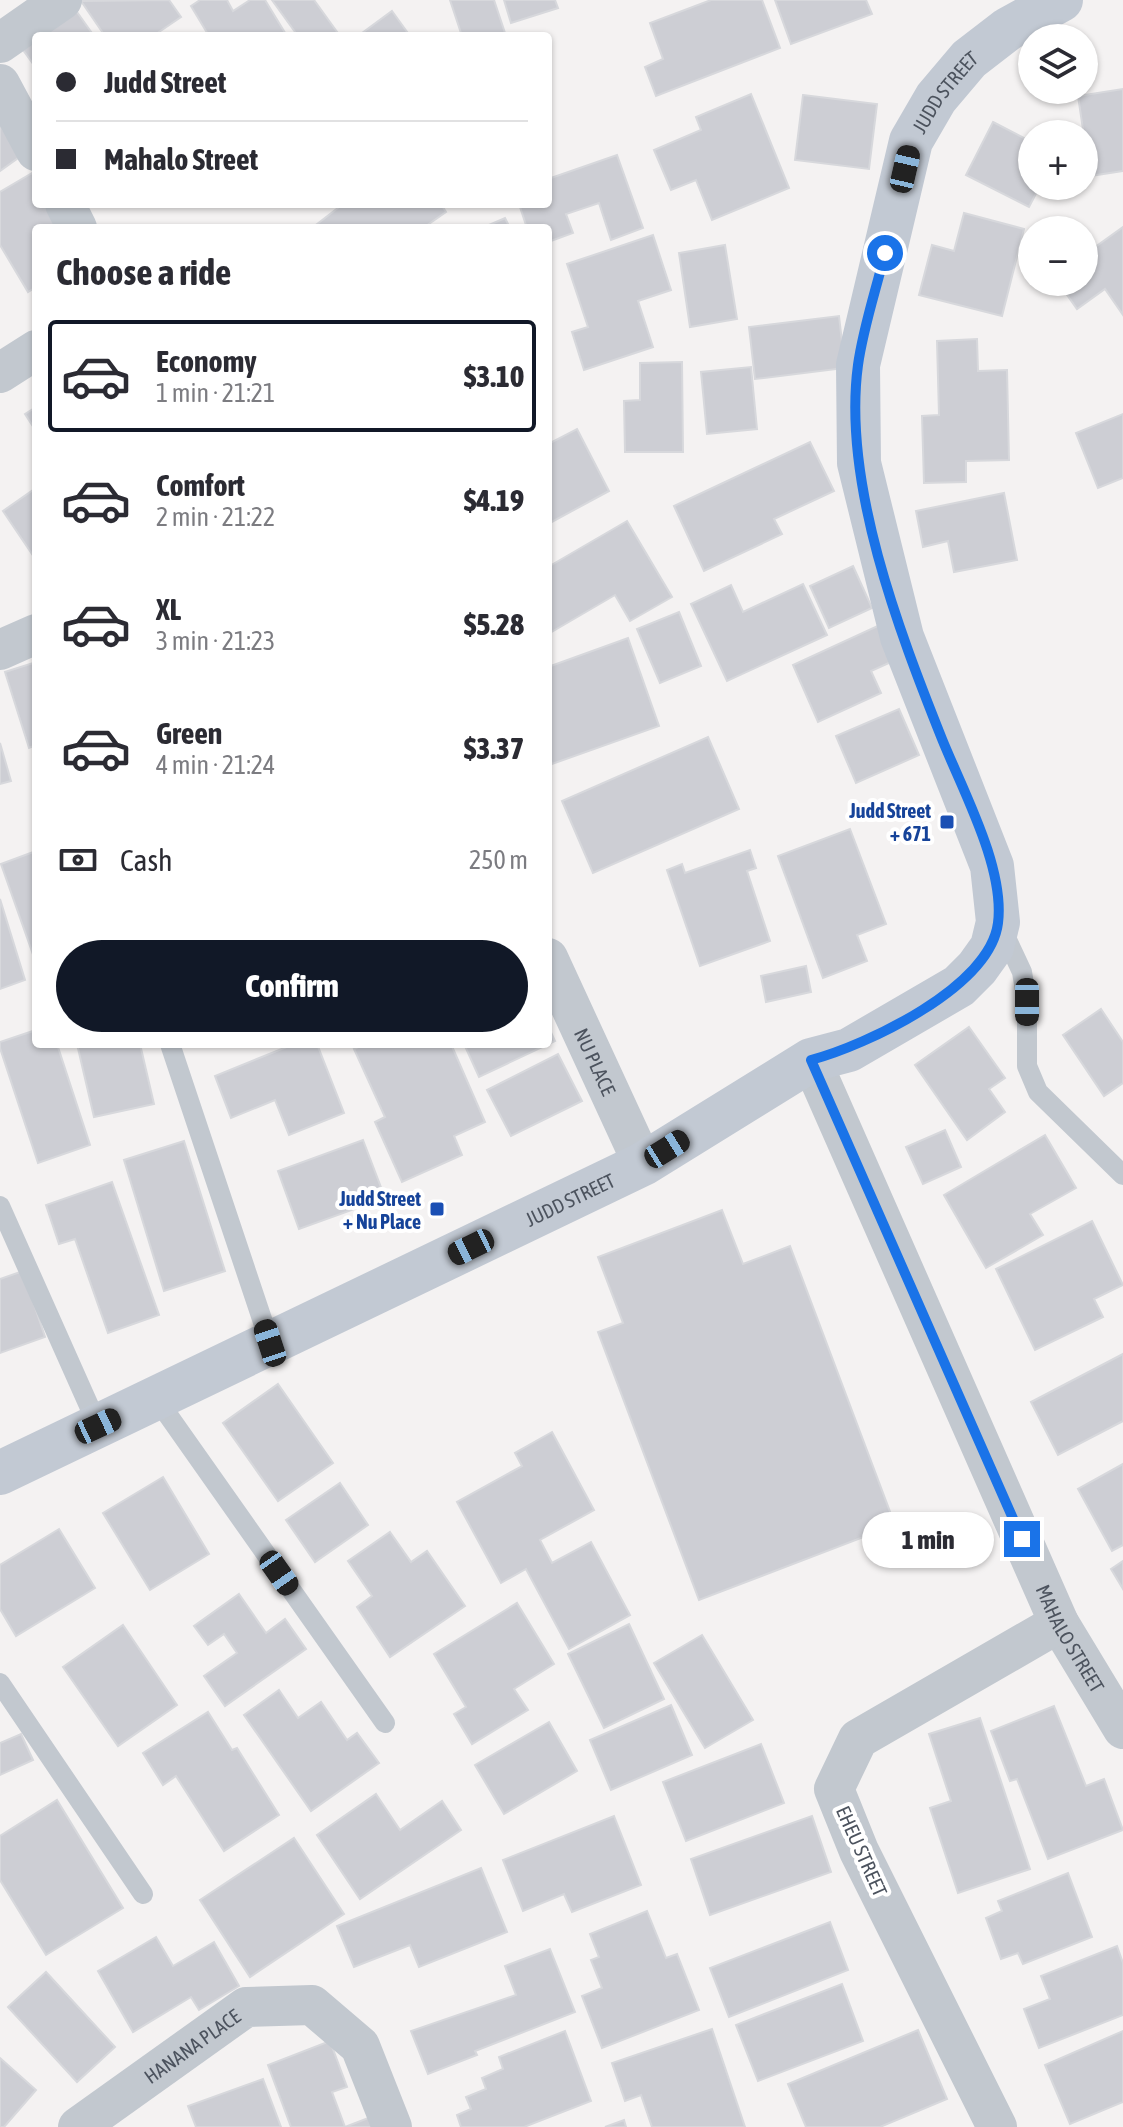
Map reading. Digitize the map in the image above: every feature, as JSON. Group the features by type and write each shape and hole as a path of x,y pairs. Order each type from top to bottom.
{"street":[{"path":"0,43 62,0"},
{"name":"JUDD STREET","path":"0,1473 643,1164 811,1060 849,1050 959,986 992,947 998,922 992,866 902,637 867,507 859,463 858,365 911,141 936,98 969,59 1008,29 1061,0"},
{"path":"0,84 32,144"},
{"path":"0,373 32,353"},
{"path":"0,650 32,636"},
{"name":"NU PLACE","path":"552,967 643,1164"},
{"name":"MAHALO STREET","path":"811,1060 1059,1623 1123,1729"},
{"name":"EHEU STREET","path":"997,2127 859,1851 834,1789 858,1739 1059,1623"},
{"name":"HANANA PLACE","path":"78,2127 246,2007 312,2005 360,2046 392,2127"}],"lane":[{"path":"998,922 1022,972 1027,1002 1027,1066 1038,1092 1123,1175"},
{"path":"171,1048 270,1343"},
{"path":"0,1206 98,1426"},
{"path":"156,1398 385,1723"},
{"path":"0,1683 143,1894"}],"building":[{"path":"169,0 181,17 159,32 102,32 81,1"},
{"path":"200,0 227,0 233,11 250,0 265,0 285,32 207,32 191,6"},
{"path":"272,0 314,0 337,32 295,32"},
{"path":"450,0 494,0 505,32 461,32"},
{"path":"504,0 555,0 558,8 511,23"},
{"path":"711,0 762,0 780,48 656,96 645,67 663,59 650,23"},
{"path":"775,0 866,0 872,14 791,44"},
{"path":"392,11 407,32 363,32"},
{"path":"77,12 91,32 49,32"},
{"path":"32,44 32,62 23,50"},
{"path":"1123,89 1123,171 1098,175 1098,120 1082,120 1079,104 1098,104 1098,93"},
{"path":"751,94 789,188 712,220 696,180 671,190 654,150 701,130 696,117"},
{"path":"803,95 877,104 869,169 795,160"},
{"path":"993,122 1018,135 1018,200 1033,200 1029,207 966,175"},
{"path":"0,125 21,156 0,171"},
{"path":"617,155 643,228 611,240 599,203 566,214 573,233 552,241 552,224 526,224 520,208 552,208 552,178"},
{"path":"32,173 32,208 53,208 63,224 32,224 32,290 28,292 0,245 0,192"},
{"path":"338,208 444,208 446,212 429,224 317,224"},
{"path":"964,213 1018,227 1018,253 1002,316 919,295 932,245 954,251"},
{"path":"505,218 508,224 491,224"},
{"path":"1123,227 1123,315 1105,289 1098,294 1098,245"},
{"path":"653,235 671,290 638,301 653,347 584,370 572,332 588,327 567,264"},
{"path":"725,245 737,319 690,327 679,253"},
{"path":"1068,296 1095,296 1077,309"},
{"path":"839,316 845,368 755,379 749,327"},
{"path":"977,339 978,371 1007,370 1009,460 966,461 966,482 924,483 922,416 939,415 937,341"},
{"path":"682,362 683,452 625,452 624,401 640,400 640,363"},
{"path":"751,367 757,429 707,434 701,372"},
{"path":"32,410 32,425 25,414"},
{"path":"1123,414 1123,478 1098,488 1076,433"},
{"path":"577,429 609,491 552,522 552,442"},
{"path":"810,442 834,491 774,519 782,534 704,571 674,506"},
{"path":"32,491 32,554 3,511"},
{"path":"1004,493 1017,560 954,572 948,541 923,547 916,511"},
{"path":"627,521 672,597 630,621 615,595 552,632 552,565"},
{"path":"853,566 872,608 829,628 810,586"},
{"path":"803,584 827,635 727,681 691,604 731,585 743,612"},
{"path":"679,612 701,666 660,683 637,629"},
{"path":"884,623 900,658 871,671 881,693 818,722 793,665"},
{"path":"628,638 659,726 552,764 552,666"},
{"path":"32,663 32,747 29,748 5,672"},
{"path":"899,709 919,755 856,783 836,736"},
{"path":"708,737 739,809 593,873 562,801"},
{"path":"0,743 11,781 0,784"},
{"path":"850,829 886,924 857,935 867,961 823,978 778,856"},
{"path":"750,850 756,868 747,871 770,941 700,966 667,870 682,864 685,873"},
{"path":"32,852 32,952 1,864"},
{"path":"0,899 25,980 0,989"},
{"path":"806,966 811,992 766,1002 761,976"},
{"path":"1101,1009 1123,1042 1123,1083 1104,1096 1063,1035"},
{"path":"969,1027 1005,1078 989,1089 1005,1112 967,1140 915,1065"},
{"path":"32,1031 32,1048 58,1048 90,1145 38,1163 0,1042"},
{"path":"78,1048 141,1048 154,1104 94,1117"},
{"path":"284,1048 319,1048 344,1113 289,1135 275,1100 231,1118 215,1076"},
{"path":"453,1048 485,1122 454,1136 462,1155 402,1182 375,1122 385,1117 354,1049"},
{"path":"466,1048 540,1048 479,1077"},
{"path":"558,1054 582,1101 511,1136 487,1090"},
{"path":"945,1130 961,1167 923,1184 906,1147"},
{"path":"1045,1135 1076,1188 1030,1214 1043,1235 986,1268 944,1195"},
{"path":"363,1140 385,1198 299,1229 278,1171"},
{"path":"184,1141 225,1271 164,1291 124,1160"},
{"path":"112,1182 159,1315 108,1333 75,1239 59,1244 46,1205"},
{"path":"722,1210 743,1264 790,1246 895,1525 699,1600 598,1332 623,1323 598,1257"},
{"path":"1092,1221 1123,1285 1094,1299 1103,1317 1035,1350 996,1269"},
{"path":"23,1271 45,1337 0,1353 0,1279"},
{"path":"1123,1354 1123,1421 1058,1455 1031,1402"},
{"path":"278,1384 333,1463 278,1501 223,1423"},
{"path":"552,1432 594,1510 540,1540 552,1563 591,1542 630,1615 569,1649 526,1569 501,1583 457,1502 522,1466 515,1453"},
{"path":"1123,1464 1123,1545 1112,1551 1078,1489"},
{"path":"163,1477 209,1554 150,1590 103,1513"},
{"path":"340,1483 368,1525 315,1562 286,1520"},
{"path":"59,1529 95,1588 16,1636 0,1609 0,1565"},
{"path":"390,1532 411,1562 427,1551 465,1606 390,1657 357,1607 372,1596 348,1561"},
{"path":"1123,1561 1123,1589 1111,1569"},
{"path":"239,1594 266,1633 285,1619 306,1649 225,1706 204,1676 237,1653 224,1634 208,1645 194,1626"},
{"path":"517,1603 554,1664 514,1689 528,1710 472,1744 454,1714 466,1707 434,1654"},
{"path":"629,1624 664,1699 604,1728 568,1654"},
{"path":"123,1625 177,1705 118,1746 63,1667"},
{"path":"702,1635 753,1720 705,1748 654,1663"},
{"path":"279,1690 298,1718 321,1702 347,1740 357,1733 379,1763 311,1811 244,1715"},
{"path":"671,1705 692,1755 611,1790 590,1740"},
{"path":"1054,1706 1086,1786 1104,1779 1123,1830 1048,1859 1017,1779 1010,1781 991,1731"},
{"path":"208,1712 232,1750 237,1748 279,1815 224,1851 176,1776 163,1785 143,1753"},
{"path":"980,1718 1030,1869 958,1893 930,1808 951,1801 929,1734"},
{"path":"549,1722 577,1771 504,1814 475,1765"},
{"path":"21,1734 33,1760 0,1775 0,1743"},
{"path":"761,1744 784,1803 686,1841 663,1782"},
{"path":"376,1794 400,1830 442,1801 461,1830 360,1899 317,1835"},
{"path":"57,1800 123,1908 46,1955 0,1880 0,1836"},
{"path":"614,1816 641,1885 572,1912 564,1894 523,1911 503,1860"},
{"path":"812,1816 831,1872 710,1915 691,1859"},
{"path":"294,1838 344,1914 250,1977 200,1900"},
{"path":"481,1868 507,1932 419,1967 410,1945 354,1967 337,1926"},
{"path":"1068,1873 1092,1937 1023,1964 1018,1953 1001,1959 986,1918 1002,1911 998,1901"},
{"path":"647,1911 666,1958 677,1954 699,2010 602,2048 582,1996 602,1988 591,1960 599,1957 590,1934"},
{"path":"830,1922 848,1970 729,2017 710,1968"},
{"path":"156,1937 173,1966 214,1942 239,1986 199,2010 191,1997 133,2032 98,1971"},
{"path":"1117,1946 1123,1963 1123,2015 1039,2048 1024,2009 1050,1999 1041,1976"},
{"path":"550,1949 575,2012 475,2051 477,2055 428,2074 411,2031 516,1995 505,1966"},
{"path":"46,1972 115,2047 77,2082 8,2007"},
{"path":"842,1984 863,2041 758,2081 736,2025"},
{"path":"712,2029 745,2127 652,2127 641,2095 625,2101 612,2063"},
{"path":"918,2030 947,2099 880,2127 806,2127 788,2084"},
{"path":"565,2031 591,2101 524,2127 461,2127 457,2115 471,2109 466,2097 486,2089 482,2078 503,2069 499,2057"},
{"path":"1123,2031 1123,2102 1070,2124 1045,2065"},
{"path":"330,2041 347,2087 332,2092 345,2127 291,2127 268,2065"},
{"path":"0,2058 36,2090 4,2127 0,2127"},
{"path":"263,2079 281,2127 196,2127 188,2106"},
{"path":"376,2115 380,2127 345,2127"},
{"path":"624,2120 626,2127 605,2127"}],"place":[{"name":"Judd Street + 671","path":"947,822"},
{"name":"Judd Street + Nu Place","path":"437,1209"}],"route":[{"path":"885,253 858,365 856,417 859,463 867,507 902,637 992,866 998,922 992,947 959,986 849,1050 811,1060 1022,1539"}]}
